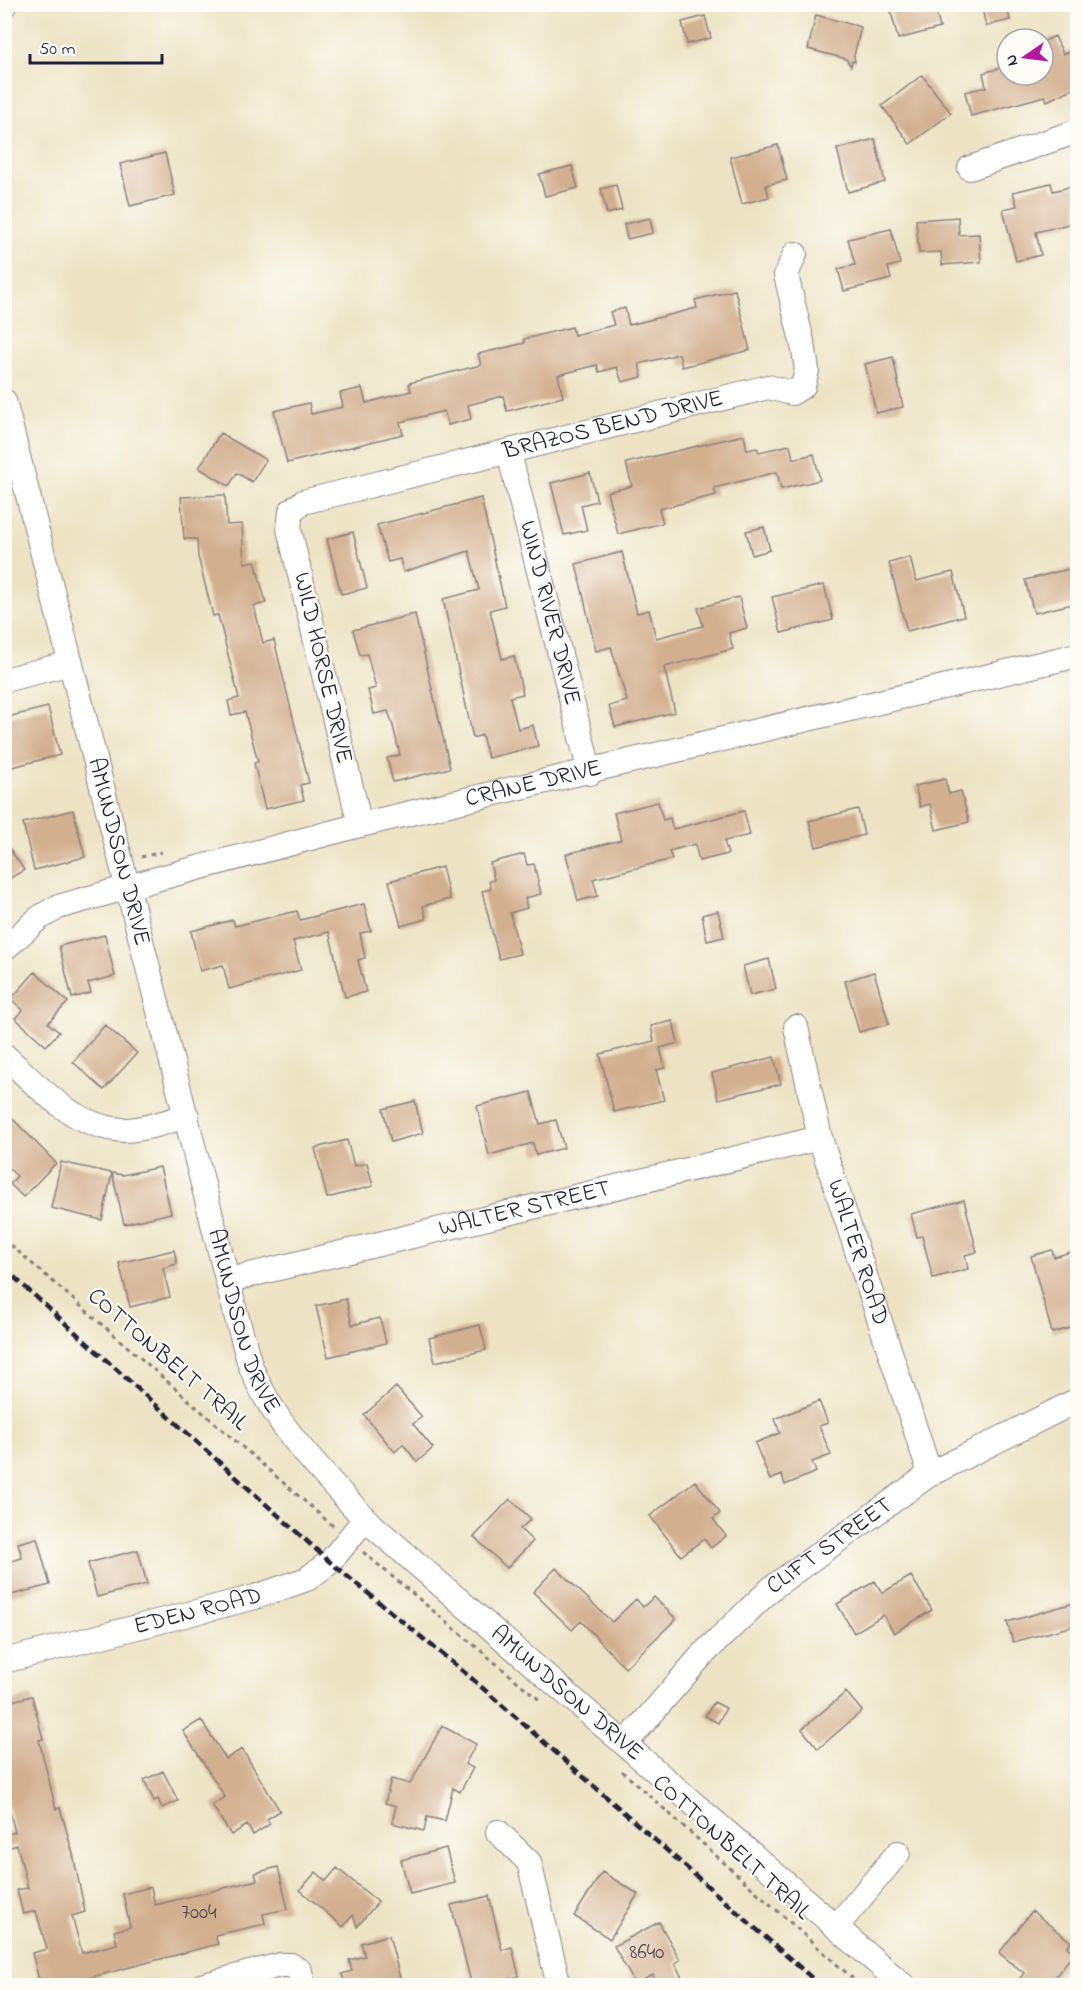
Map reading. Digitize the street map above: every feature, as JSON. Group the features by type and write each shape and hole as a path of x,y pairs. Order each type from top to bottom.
{"street":[{"path":"970,168 1077,131"},
{"name":"BRAZOS BEND DRIVE","path":"291,511 303,502 509,453 768,387 792,393 803,386 807,370 786,275 795,254"},
{"name":"AMUNDSON DRIVE","path":"4,401 9,436 71,663 251,1367 274,1413 298,1447 364,1519 903,1986"},
{"name":"WIND RIVER DRIVE","path":"509,453 590,772"},
{"name":"WILD HORSE DRIVE","path":"291,511 289,529 360,825"},
{"name":"CRANE DRIVE","path":"4,949 39,918 58,907 129,887 360,825 1077,655"},
{"path":"4,680 71,663"},
{"name":"WALTER ROAD","path":"796,1027 820,1138 930,1474"},
{"path":"4,1055 58,1103 93,1126 126,1130 187,1116"},
{"name":"WALTER STREET","path":"230,1280 820,1138"},
{"name":"CLIFT STREET","path":"625,1744 703,1654 773,1587 930,1474 1077,1400"},
{"name":"EDEN ROAD","path":"4,1661 255,1597 307,1579 330,1562 364,1519"},
{"path":"498,1832 529,1862 559,1986"},
{"path":"836,1927 898,1853"},
{"path":"201,1986 280,1965 291,1965 302,1978"}],"path":[{"name":"COTTONBELT TRAIL","path":"4,1239 335,1529"},
{"path":"361,1550 549,1708"},
{"name":"COTTONBELT TRAIL","path":"619,1768 861,1986"}],"building":[{"path":"889,4 934,4 940,28 898,39"},
{"path":"981,4 1006,4 1010,20 986,26"},
{"path":"816,15 861,27 854,56 855,62 852,61 851,66 846,59 808,49"},
{"path":"705,16 711,38 687,44 682,22"},
{"path":"1055,36 1063,54 1074,50 1077,58 1077,87 1047,101 1045,96 971,116 965,92 986,87 983,73 995,70 995,87 1055,87"},
{"path":"922,75 951,113 910,144 882,106"},
{"path":"875,139 885,182 848,192 837,149"},
{"path":"778,145 787,180 766,185 769,197 742,204 730,157"},
{"path":"165,153 175,195 130,206 120,164"},
{"path":"572,166 578,188 545,196 539,174"},
{"path":"1051,183 1053,191 1077,185 1077,222 1036,232 1041,255 1016,261 1003,209 1017,206 1013,192"},
{"path":"616,185 622,210 607,214 601,189"},
{"path":"958,217 959,235 979,234 981,262 942,265 941,252 919,253 916,220"},
{"path":"650,218 653,233 627,239 624,224"},
{"path":"891,229 900,264 888,267 891,279 844,291 838,269 855,265 848,239"},
{"path":"735,290 750,350 682,367 679,354 639,364 642,377 622,382 617,367 599,372 597,365 558,375 563,397 507,411 503,396 468,405 471,419 448,425 444,411 400,422 403,434 287,463 274,411 309,403 311,414 343,407 340,393 362,388 366,403 411,391 409,383 481,365 478,354 525,343 524,339 572,327 574,335 614,325 610,312 625,308 629,325 697,308 695,300"},
{"path":"893,357 903,407 876,413 865,364"},
{"path":"220,433 266,460 252,482 237,473 229,486 199,468"},
{"path":"744,435 747,450 757,448 759,452 790,445 793,459 814,454 820,480 781,489 777,472 714,488 716,495 659,509 663,523 618,534 607,492 632,486 626,463"},
{"path":"590,473 597,501 581,505 587,530 564,535 551,483"},
{"path":"225,495 227,525 242,524 244,563 255,561 266,603 254,606 263,643 274,640 309,783 300,785 304,800 265,809 254,763 258,762 245,712 231,715 228,701 239,698 218,615 213,616 198,557 197,539 184,539 181,497"},
{"path":"481,498 505,606 490,610 502,659 514,656 523,694 510,697 518,729 533,725 538,746 488,758 482,735 473,738 443,599 479,590 469,551 403,572 400,559 388,562 377,525"},
{"path":"764,527 770,550 752,555 746,531"},
{"path":"353,532 367,588 341,594 327,539"},
{"path":"622,552 637,613 649,610 656,638 703,626 698,608 739,597 747,628 729,633 733,649 664,667 675,712 615,727 609,706 627,701 611,647 596,651 576,564"},
{"path":"910,557 916,581 953,572 964,616 907,631 889,563"},
{"path":"1077,567 1077,603 1034,613 1025,580"},
{"path":"824,585 833,620 781,633 772,597"},
{"path":"415,614 450,768 393,782 387,758 400,755 392,722 388,711 374,714 368,690 376,688 367,654 360,655 353,630"},
{"path":"48,707 60,755 8,768 4,754 4,718"},
{"path":"945,779 949,794 961,791 969,822 936,830 930,804 920,807 915,786"},
{"path":"658,802 663,820 670,818 673,829 744,811 750,835 724,841 728,854 699,861 695,844 669,851 672,859 593,879 598,896 578,901 566,854 621,840 614,813"},
{"path":"858,809 864,835 816,847 809,821"},
{"path":"73,810 85,857 34,870 23,823"},
{"path":"4,840 24,870 4,882"},
{"path":"524,854 527,865 534,864 541,894 525,898 527,908 510,913 520,954 499,959 482,891 491,889 489,881 494,880 490,863"},
{"path":"442,867 450,899 423,906 426,919 401,926 389,881"},
{"path":"364,904 371,931 360,933 365,958 358,960 366,992 345,997 329,932 293,941 301,970 229,989 223,965 200,971 191,931 233,920 235,926 297,911 300,920"},
{"path":"718,911 724,937 707,941 702,915"},
{"path":"105,935 115,976 88,983 91,993 72,998 59,946"},
{"path":"769,959 776,989 750,995 743,966"},
{"path":"35,972 68,1002 48,1023 59,1032 46,1046 15,1018 23,1010 11,999"},
{"path":"874,972 889,1024 859,1032 845,981"},
{"path":"673,1021 678,1043 660,1048 665,1068 656,1070 664,1100 614,1112 600,1054 654,1041 651,1026"},
{"path":"105,1025 137,1053 104,1090 73,1062"},
{"path":"774,1057 781,1084 718,1099 712,1073"},
{"path":"531,1092 540,1124 556,1120 564,1148 536,1155 533,1143 489,1155 477,1106"},
{"path":"415,1101 423,1133 391,1142 383,1109"},
{"path":"4,1110 56,1163 23,1197 10,1184 17,1176 4,1164"},
{"path":"347,1140 354,1166 367,1163 373,1186 327,1198 315,1148"},
{"path":"61,1162 112,1173 102,1220 51,1208"},
{"path":"160,1167 171,1213 124,1224 112,1173 123,1175"},
{"path":"964,1200 977,1252 965,1255 968,1269 933,1278 922,1236 917,1237 911,1214"},
{"path":"174,1250 177,1264 163,1268 170,1297 130,1307 119,1263"},
{"path":"1052,1250 1054,1257 1077,1250 1077,1326 1052,1333 1031,1256"},
{"path":"346,1299 352,1325 380,1318 386,1343 328,1357 316,1306"},
{"path":"480,1325 486,1350 435,1362 429,1338"},
{"path":"396,1387 422,1417 413,1424 433,1448 417,1462 403,1444 395,1452 364,1415"},
{"path":"819,1401 828,1423 819,1426 831,1455 812,1462 816,1472 785,1485 782,1475 770,1480 755,1443 780,1433 775,1419"},
{"path":"695,1481 720,1513 713,1519 726,1536 711,1548 704,1539 681,1556 650,1516"},
{"path":"510,1499 531,1519 520,1529 533,1541 507,1568 474,1537"},
{"path":"37,1538 50,1585 7,1596 4,1563 22,1558 18,1543"},
{"path":"138,1550 147,1584 97,1597 88,1563"},
{"path":"556,1568 612,1622 636,1599 643,1607 654,1597 676,1619 625,1668 581,1621 572,1630 533,1592"},
{"path":"911,1576 932,1610 894,1633 883,1615 854,1633 837,1604 875,1581 882,1593"},
{"path":"1077,1602 1077,1625 1013,1642 1007,1622"},
{"path":"846,1692 862,1711 818,1749 802,1729"},
{"path":"32,1696 43,1739 39,1740 56,1809 60,1808 73,1854 85,1912 72,1916 82,1953 117,1944 114,1931 130,1927 123,1894 151,1887 155,1905 257,1880 255,1873 278,1867 288,1909 263,1914 265,1924 215,1935 218,1944 58,1986 47,1986 45,1979 39,1980 32,1953 47,1949 36,1911 23,1914 17,1890 28,1888 17,1845 4,1849 4,1835 15,1832 4,1789 4,1703"},
{"path":"714,1702 726,1708 718,1723 705,1716"},
{"path":"201,1720 226,1759 242,1749 280,1811 267,1819 270,1824 253,1835 247,1825 231,1835 212,1805 225,1797 183,1731"},
{"path":"442,1726 476,1744 465,1764 473,1768 460,1792 453,1788 445,1821 427,1817 424,1831 392,1823 396,1806 385,1803 391,1779 410,1784"},
{"path":"163,1771 178,1801 162,1808 158,1799 154,1801 144,1780"},
{"path":"446,1848 455,1883 410,1894 401,1860"},
{"path":"337,1868 378,1902 357,1927 353,1915 343,1927 300,1890 316,1872 326,1881"},
{"path":"602,1872 638,1894 610,1939 574,1916"},
{"path":"489,1896 502,1950 512,1947 519,1976 509,1979 511,1986 472,1986 451,1905"},
{"path":"1032,1911 1071,1942 1067,1947 1074,1953 1048,1986 1014,1986 1024,1973 999,1953"},
{"path":"659,1922 680,1960 675,1963 686,1986 658,1986 653,1975 635,1984 614,1946"},
{"path":"389,1935 402,1986 345,1986 342,1974 352,1971 349,1960 365,1956 361,1943"}],"railway":[{"path":"4,1268 330,1562 470,1677 821,1986"}]}
